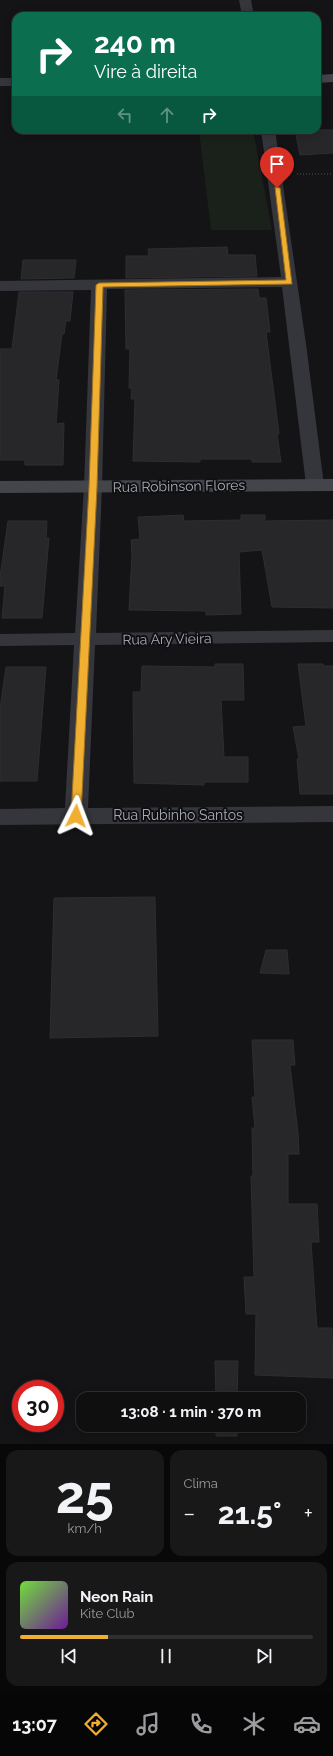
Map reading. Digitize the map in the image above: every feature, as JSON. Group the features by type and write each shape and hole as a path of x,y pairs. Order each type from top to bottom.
{"street":[{"path":"245,0 247,12"},
{"path":"321,79 333,78"},
{"path":"0,82 12,82"},
{"path":"269,134 289,282 324,485"},
{"path":"0,286 289,282"},
{"path":"76,816 93,487 99,285"},
{"name":"Rua Robinson Flores","path":"0,487 324,485"},
{"name":"Rua Ary Vieira","path":"0,640 333,636"},
{"name":"Rua Rubinho Santos","path":"0,817 333,814"}],"path":[{"path":"275,175 333,174"}],"shaded area":[{"path":"199,134 254,134 272,230 211,230"}],"building":[{"path":"321,130 333,130 333,153 300,155 296,134 321,134"},
{"path":"227,247 228,255 255,255 257,276 126,278 126,256 149,256 148,249"},
{"path":"23,260 76,260 74,278 21,279"},
{"path":"258,289 259,298 266,298 270,332 266,332 279,434 277,434 281,462 252,462 252,459 200,459 200,462 133,461 135,399 131,399 132,388 129,388 130,349 126,349 125,290"},
{"path":"19,292 73,292 70,321 66,321 64,334 62,334 56,380 59,380 56,424 64,423 63,465 25,465 25,460 0,460 0,349 12,349"},
{"path":"183,515 184,521 241,520 241,515 265,515 265,521 333,520 333,608 272,607 262,550 239,552 241,614 206,615 206,611 129,610 132,554 131,540 140,539 138,517"},
{"path":"8,521 47,521 46,538 49,538 42,618 2,618 5,586 0,586 0,577"},
{"path":"215,664 243,664 244,700 221,700 224,757 248,757 248,782 204,782 204,785 134,783 133,692 141,692 142,666 215,667"},
{"path":"298,664 323,664 323,666 333,666 333,794 300,794 297,759 299,759 293,727 306,726"},
{"path":"6,667 46,667 37,781 0,781 0,709"},
{"path":"155,897 158,1036 50,1038 54,898"},
{"path":"266,950 287,950 289,974 260,973"},
{"path":"252,1040 293,1040 295,1065 290,1065 299,1154 288,1154 288,1204 317,1204 319,1242 311,1242 317,1328 332,1328 333,1378 255,1375 256,1314 246,1314 244,1277 254,1277 251,1176 253,1176 252,1128 255,1128 252,1097 255,1097"},
{"path":"215,1361 238,1361 237,1392 216,1392"},
{"path":"216,1432 237,1432 237,1436 216,1436"}],"route":[{"path":"76,816 93,487 99,285 289,282 277,188"}]}
